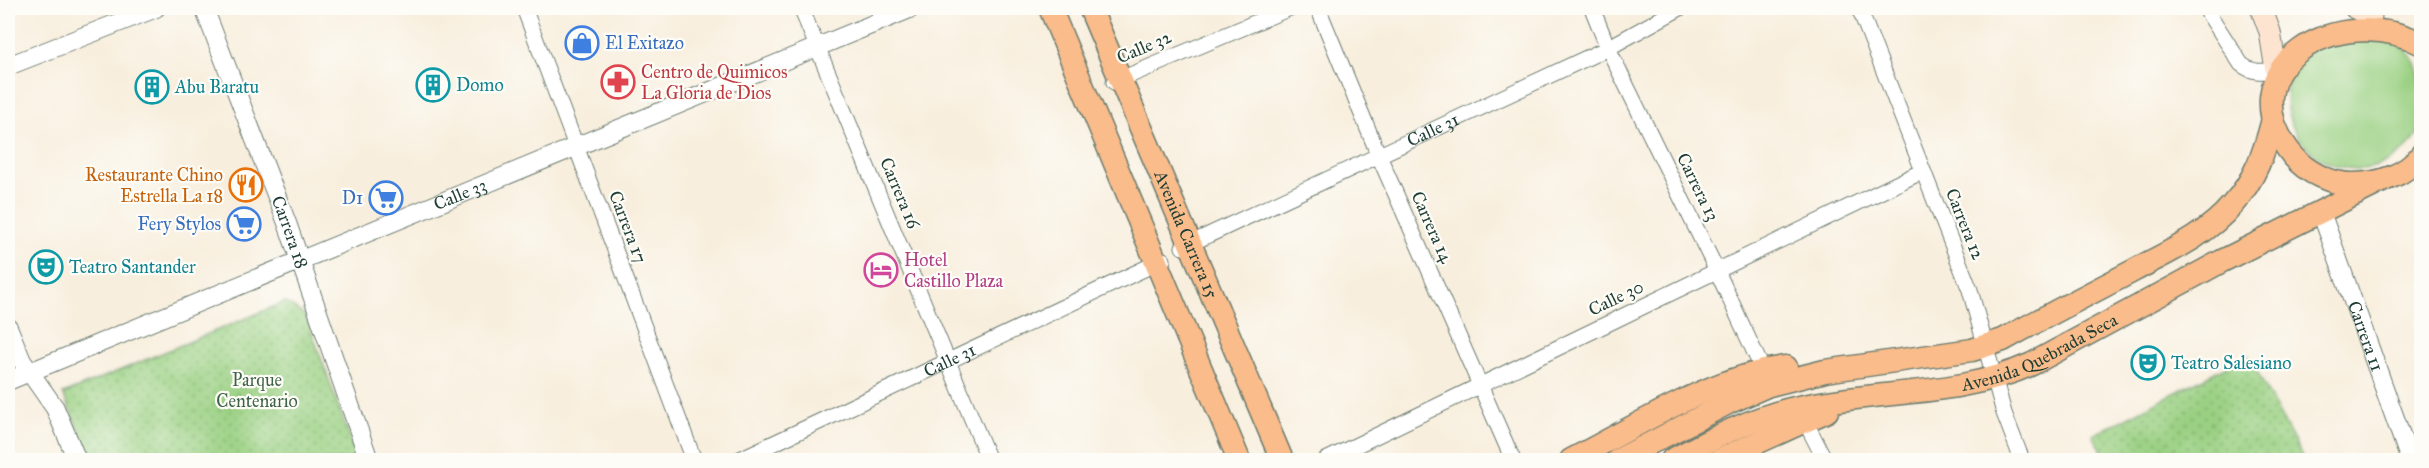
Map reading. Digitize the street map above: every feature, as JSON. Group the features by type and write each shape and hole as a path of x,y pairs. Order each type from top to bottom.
{"main road":[{"path":"1050,8 1159,261 1239,460"},
{"name":"Avenida Carrera 15","path":"1090,8 1117,80 1186,246 1281,460"},
{"path":"2261,8 2270,32 2276,70"},
{"path":"2384,180 2366,184 2347,184 2321,177 2299,163 2283,143 2273,119 2271,94 2276,70 2284,54 2296,40 2318,24 2343,16 2363,12 2391,22 2417,39"},
{"name":"Avenida Quebrada Seca","path":"1766,378 1791,366 1886,361 1957,352 2003,340 2202,232 2232,206 2256,171 2265,150 2273,119"},
{"name":"Avenida Quebrada Seca","path":"1802,414 1875,396 1995,379 2032,364 2222,261 2403,171 2421,157"},
{"path":"1571,460 1711,389 1766,378"},
{"path":"1618,460 1730,402 1766,378"},
{"path":"1672,460 1725,432 1802,414"},
{"path":"1719,460 1802,414"}],"street":[{"path":"8,66 156,8"},
{"name":"Carrera 18","path":"204,8 300,259 369,460"},
{"name":"Carrera 17","path":"524,8 694,460"},
{"name":"Carrera 16","path":"801,8 989,460"},
{"name":"Calle 33","path":"8,381 912,8"},
{"name":"Calle 32","path":"1117,80 1290,8"},
{"name":"Carrera 14","path":"1318,8 1379,156 1513,460"},
{"name":"Carrera 13","path":"1592,8 1608,48 1718,271 1766,378"},
{"name":"Calle 31","path":"1186,246 1608,48 1680,8"},
{"name":"Carrera 12","path":"1859,8 1970,290 2004,413 2022,460"},
{"path":"2205,8 2241,64 2249,70 2262,72 2276,70"},
{"name":"Calle 30","path":"1326,460 1923,171"},
{"name":"Carrera 11","path":"2321,212 2410,460"},
{"name":"Calle 31","path":"738,460 1159,261"},
{"path":"8,327 29,372 55,408 77,460"},
{"path":"1802,414 1825,460"}],"green space":[{"path":"2331,34 2399,44 2410,53 2419,71 2421,128 2401,153 2386,163 2369,168 2352,169 2336,165 2320,158 2307,148 2296,134 2289,117 2287,104 2290,76 2303,56"},
{"name":"Parque Centenario","path":"285,302 306,316 358,460 91,460 63,394"},
{"path":"2248,355 2304,460 2107,460 2093,435"}],"place":[{"name":"El Exitazo","path":"582,43"},
{"name":"Centro de Quimicos La Gloria de Dios","path":"618,82"},
{"name":"Domo","path":"433,85"},
{"name":"Abu Baratu","path":"152,87"},
{"name":"Restaurante Chino Estrella La 18","path":"246,185"},
{"name":"D1","path":"386,198"},
{"name":"Fery Stylos","path":"244,224"},
{"name":"Teatro Santander","path":"46,267"},
{"name":"Hotel Castillo Plaza","path":"881,270"},
{"name":"Teatro Salesiano","path":"2148,363"}]}
